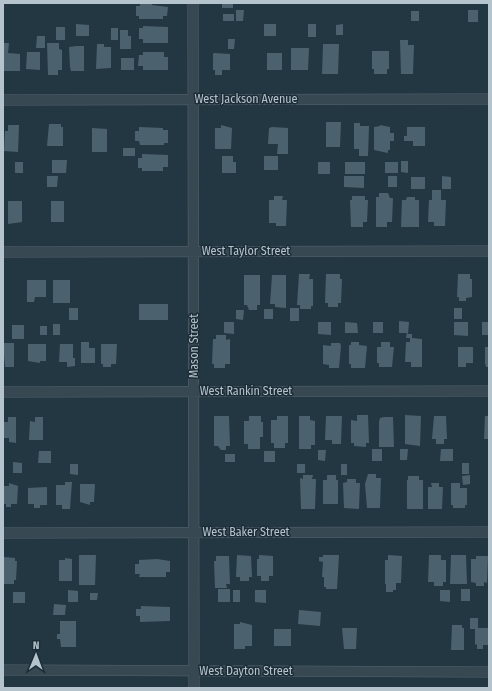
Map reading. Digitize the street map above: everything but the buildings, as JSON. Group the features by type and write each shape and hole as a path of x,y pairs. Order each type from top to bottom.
{"street":[{"name":"Mason Street","path":"193,3 194,688"},
{"name":"West Jackson Avenue","path":"3,100 489,99"},
{"name":"West Taylor Street","path":"3,252 489,250"},
{"name":"West Rankin Street","path":"3,392 489,391"},
{"name":"West Baker Street","path":"3,533 489,532"},
{"name":"West Dayton Street","path":"3,670 489,672"}]}
